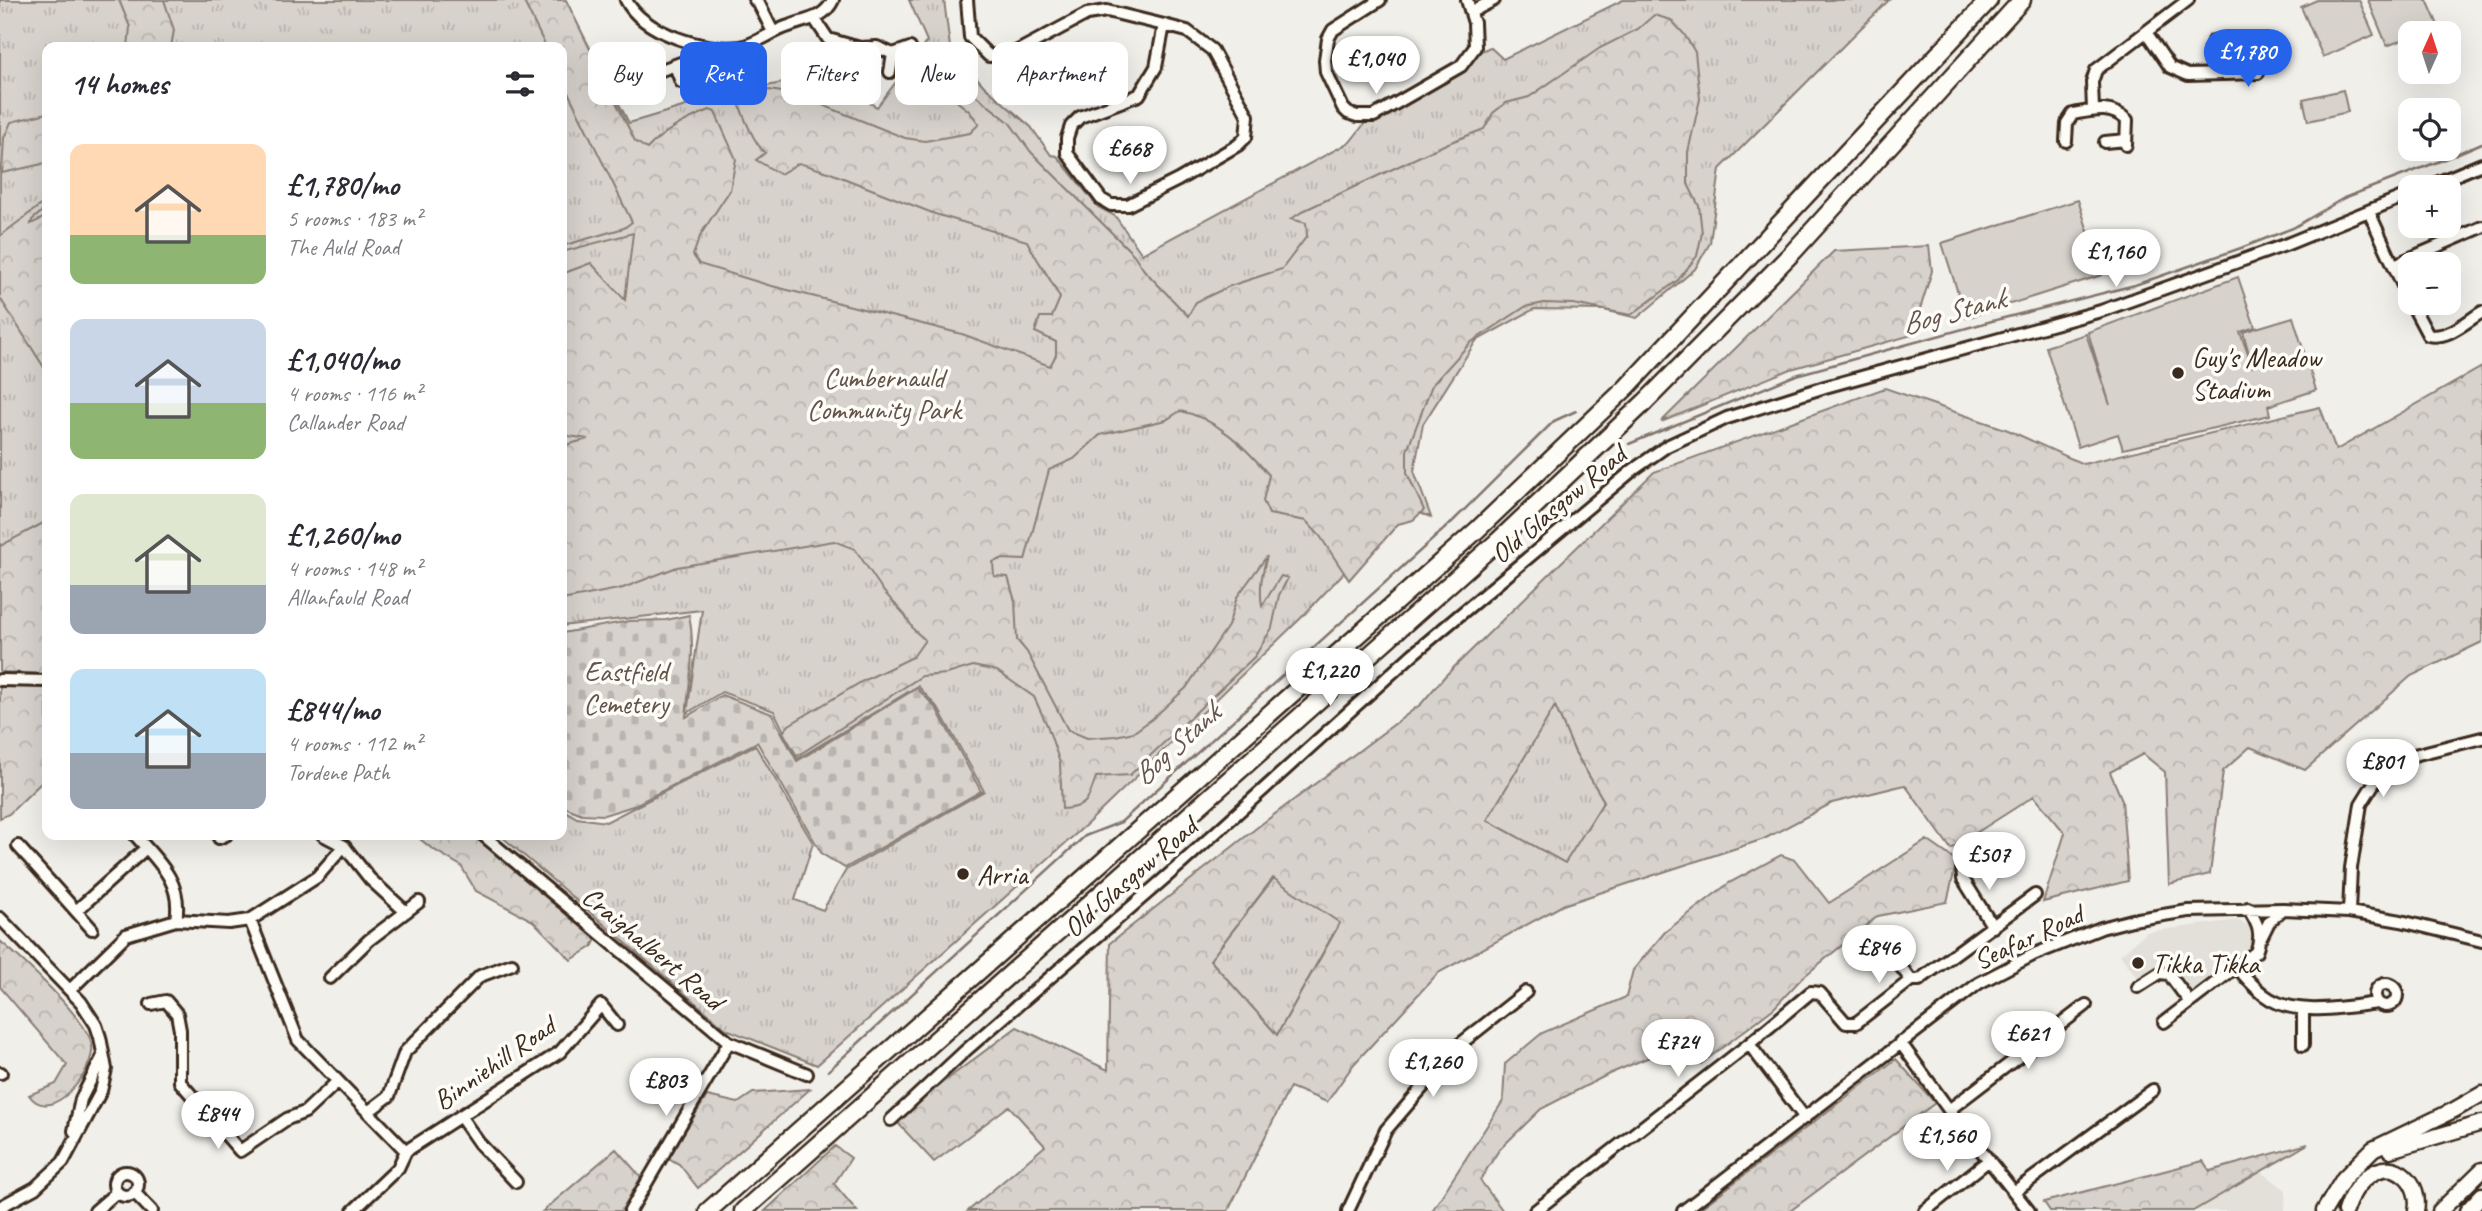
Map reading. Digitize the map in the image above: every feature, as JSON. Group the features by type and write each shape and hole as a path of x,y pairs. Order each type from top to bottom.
{"highway":[{"path":"708,1211 1477,530 1627,387 1989,0"},
{"path":"743,1211 1488,550 1567,476 1645,402 1793,252 2022,0"}],"main road":[{"path":"2324,1211 2344,1178 2373,1149 2482,1094"},
{"path":"2362,1159 2407,1143 2482,1123"},
{"path":"2345,1211 2352,1195 2364,1180 2376,1171 2391,1169 2405,1175 2415,1187 2418,1204 2416,1211"},
{"path":"2440,1211 2482,1170"},
{"path":"2331,1211 2344,1178"},
{"path":"2467,1211 2482,1195"}],"street":[{"path":"626,0 642,20 689,42"},
{"path":"755,0 760,4 773,32"},
{"path":"750,42 828,11 833,0"},
{"path":"967,0 970,37 989,56 1014,53 1087,14 1107,11 1164,25 1187,31 1212,50 1248,116 1246,137 1238,145 1178,180 1128,205 1111,205 1101,199 1073,164 1067,153 1067,138 1071,126 1080,117 1139,95 1156,67 1164,25"},
{"path":"1380,0 1333,30 1326,48 1326,72 1343,108 1357,116 1374,116 1461,66 1475,47 1474,23 1467,0"},
{"path":"1471,12 1494,0"},
{"path":"2093,110 2092,82 2096,70 2188,0"},
{"path":"814,18 828,39 860,48 877,47 893,54 890,72"},
{"path":"2146,32 2170,67 2188,75 2258,74 2256,40 2213,41"},
{"path":"666,69 680,64"},
{"path":"675,66 680,79"},
{"path":"2066,141 2067,123 2073,114 2093,110 2117,111 2127,120 2126,142 2105,142"},
{"path":"2456,175 2482,164"},
{"name":"Old Glasgow Road","path":"891,1120 965,1051 1181,864 1413,654 1659,450 1727,418 2101,311 2286,245 2398,199"},
{"path":"2369,212 2398,274"},
{"path":"2394,265 2482,227"},
{"path":"2417,315 2428,335 2436,337 2482,312"},
{"path":"0,680 42,681"},
{"path":"2349,912 2351,868 2361,804 2379,775 2410,756 2482,738"},
{"path":"139,840 172,880 179,905 176,920"},
{"path":"333,840 344,846 370,879 406,912"},
{"name":"Craighalbert Road","path":"489,840 729,1042 807,1074"},
{"path":"18,846 92,929"},
{"path":"70,990 126,935 176,920 229,923 250,920 317,877 344,846"},
{"path":"76,911 146,848"},
{"path":"1962,864 1963,879 1993,927"},
{"path":"1535,1211 1749,1044 1811,992 1820,993 1846,1023 1856,1023 1911,980 1919,980 2035,895"},
{"path":"330,978 369,940 419,902"},
{"path":"2248,908 2258,924 2261,939"},
{"name":"Seafar Road","path":"1683,1211 1979,983 2035,954 2101,928 2163,914 2214,909 2283,909 2349,912 2401,921 2482,942"},
{"path":"2164,1022 2256,952 2269,922 2283,909"},
{"path":"0,918 70,990 96,1025 103,1056 81,1099 73,1141 63,1162 35,1188 0,1207"},
{"path":"250,920 298,1040 406,1151"},
{"name":"Seafar Road","path":"2462,937 2482,947"},
{"path":"1879,938 1911,980"},
{"path":"368,1112 389,1097 405,1052 480,976 512,964"},
{"path":"2237,967 2265,996 2291,1009 2341,1008 2378,1003"},
{"path":"2138,987 2160,972 2169,974 2189,1001"},
{"path":"1348,1211 1386,1130 1450,1054 1525,992"},
{"path":"151,1004 166,1002 177,1014 180,1030 180,1082 240,1151 287,1119 305,1112 337,1082"},
{"name":"Binniehill Road","path":"353,1211 398,1168 406,1151 559,1052 601,1005 617,1025"},
{"path":"1949,1110 2086,1005"},
{"path":"2303,1009 2303,1045"},
{"path":"630,1211 729,1042"},
{"path":"1900,1042 1949,1110 2029,1211"},
{"path":"1749,1044 1805,1118"},
{"path":"2014,1192 2153,1090"},
{"path":"460,1116 479,1143 516,1182"},
{"path":"1925,1211 1989,1160"},
{"path":"128,1172 136,1178 137,1188 134,1192 125,1196 117,1192 113,1182 118,1174 128,1172"},
{"path":"95,1211 117,1192"},
{"path":"134,1192 152,1211"}],"shaded area":[{"path":"2237,920 2252,927 2249,951 2193,992 2170,962 2139,980 2120,955 2146,932"},
{"path":"2262,1172 2286,1190 2285,1211 2193,1211"}],"green space":[{"name":"Cumbernauld Community Park","path":"0,0 565,0 588,44 588,105 620,105 629,123 689,105 767,105 767,86 781,83 781,105 877,107 895,83 895,105 978,105 978,79 992,93 992,105 1006,105 1031,127 1051,155 1057,156 1098,207 1115,216 1142,254 1350,142 1365,123 1466,69 1475,54 1490,47 1503,59 1623,0 1889,0 1720,169 1710,243 1695,269 1637,318 1604,310 1534,309 1476,341 1423,424 1414,471 1431,517 1405,508 1301,618 1087,824 817,1065 726,1029 506,840 567,840 567,812 577,818 606,822 755,745 813,843 795,900 823,910 846,870 984,791 938,708 918,686 797,759 774,711 722,692 687,713 702,610 567,625 567,42 42,42 42,671 0,669"},
{"path":"119,0 164,0 174,30 172,42 128,42 130,27"},
{"path":"523,0 566,0 588,45 588,105 617,105 635,141 647,149 668,131 684,122 710,110 715,112 736,159 730,190 701,234 693,255 699,264 768,285 962,334 1050,366 1056,355 1056,342 1035,332 1040,317 1052,317 1060,298 1027,241 935,214 799,163 780,174 756,160 765,153 749,128 740,105 767,105 767,91 781,92 781,105 822,105 905,138 925,141 970,133 979,124 962,105 978,105 978,97 1009,122 1031,152 1134,255 1144,270 1188,316 1196,302 1230,286 1282,269 1307,236 1306,223 1291,219 1446,144 1484,129 1493,113 1506,103 1529,97 1600,48 1638,29 1654,15 1671,20 1695,52 1700,99 1688,152 1688,184 1699,206 1702,233 1697,256 1678,280 1631,315 1573,304 1544,303 1525,307 1470,343 1432,385 1407,451 1407,473 1424,510 1413,520 1398,524 1349,580 1320,536 1306,521 1269,514 1263,501 1269,475 1250,454 1218,427 1193,415 1180,411 1166,420 1100,435 1074,459 1049,470 1025,560 1001,559 993,562 994,576 1008,577 1015,601 1017,640 1027,652 1068,730 1087,738 1134,732 1186,688 1228,626 1237,597 1267,556 1262,581 1262,606 1281,576 1288,578 1279,595 1272,628 1255,656 1130,775 1096,777 1086,801 1077,807 1062,809 1060,763 1034,697 997,671 973,666 947,674 922,676 797,756 783,732 789,725 863,681 913,657 925,640 884,592 855,549 834,541 677,567 623,588 567,599 567,445 588,439 567,436 567,272 591,263 625,300 633,233 567,251 567,245 624,228 632,222 567,90 567,42 544,42"},
{"name":"Cumbernauld Community Park","path":"909,0 944,0 949,42 926,42"},
{"path":"2317,0 2359,0 2374,35 2323,57 2301,7"},
{"path":"2368,0 2427,0 2436,21 2398,21 2398,42 2387,46"},
{"path":"2343,90 2348,112 2308,121 2303,99"},
{"path":"42,114 42,164 2,173 4,138 11,122"},
{"path":"2078,200 2102,275 1966,318 1942,243"},
{"path":"42,204 42,211 31,224 42,218 42,364 0,298 0,236"},
{"path":"1929,246 1932,271 1912,335 1791,369 1661,422 1834,251"},
{"name":"Guy's Meadow Stadium","path":"2238,277 2255,327 2240,332 2253,368 2243,332 2293,317 2316,390 2268,406 2270,415 2123,449 2118,434 2078,447 2046,347 2086,334 2110,405 2088,332"},
{"path":"2482,367 2482,642 2411,676 2305,770 2250,747 2223,771 2210,874 2169,884 2165,772 2143,754 2110,772 2122,800 2128,881 2043,902 2065,833 2034,796 1951,849 1905,785 1832,803 1764,839 1563,905 1438,973 1354,1064 1327,1102 1290,1087 1228,1211 968,1211 1045,1146 1009,1106 934,1162 894,1119 1017,1027 1108,1070 1110,943 1421,704 1445,676 1654,472 1885,388 2008,430 2083,464 2320,407 2336,450","holes":["1555,706 1575,752 1604,801 1565,863 1487,820","1273,878 1340,923 1277,1035 1210,960"]},
{"path":"42,524 42,674 0,672 0,546"},
{"name":"Eastfield Cemetery","path":"689,615 692,653 686,717 722,695 772,714 797,761 917,688 936,708 981,791 845,868 822,854 757,742 633,806 604,815 582,814 567,808 567,632 629,621 666,620"},
{"path":"0,686 42,687 42,782 9,814 0,818"},
{"path":"1555,705 1575,752 1604,801 1565,864 1487,820"},
{"path":"421,840 482,840 596,939 592,947 571,960 533,921 476,891 461,866"},
{"path":"1927,840 1957,861 1947,902 1878,916 1802,978 1774,1008 1701,1064 1683,1043 1609,1074 1541,1109 1499,1150 1480,1180 1503,1211 1432,1211 1503,1101 1505,1064 1542,1033 1626,997 1633,970 1665,932 1729,883 1781,855 1795,860 1829,903"},
{"path":"1274,878 1340,922 1277,1035 1210,960"},
{"path":"0,941 67,1006 88,1034 92,1045 87,1068 80,1080 60,1100 49,1104 38,1103 29,1095 56,1084 67,1065 0,987"},
{"path":"1896,1059 1935,1103 1790,1211 1697,1211"},
{"path":"810,1089 698,1188 679,1164 668,1158 707,1096 738,1103 753,1093"},
{"path":"2308,1144 2193,1211 2050,1211 2044,1202 2203,1161 2210,1171"},
{"path":"835,1146 851,1158 834,1184 857,1211 765,1211"},
{"path":"616,1149 641,1177 621,1211 543,1211"}],"waterway":[{"name":"Bog Stank","path":"1629,444 1796,375 2135,285 2241,248 2293,228 2344,198 2482,143"},
{"name":"Bog Stank","path":"828,1071 1085,836 1121,822 1453,521 1554,421 1576,411"}],"place":[{"name":"Guy's Meadow Stadium","path":"2178,373"},
{"name":"Arria","path":"963,874"},
{"name":"Tikka Tikka","path":"2138,963"}]}
